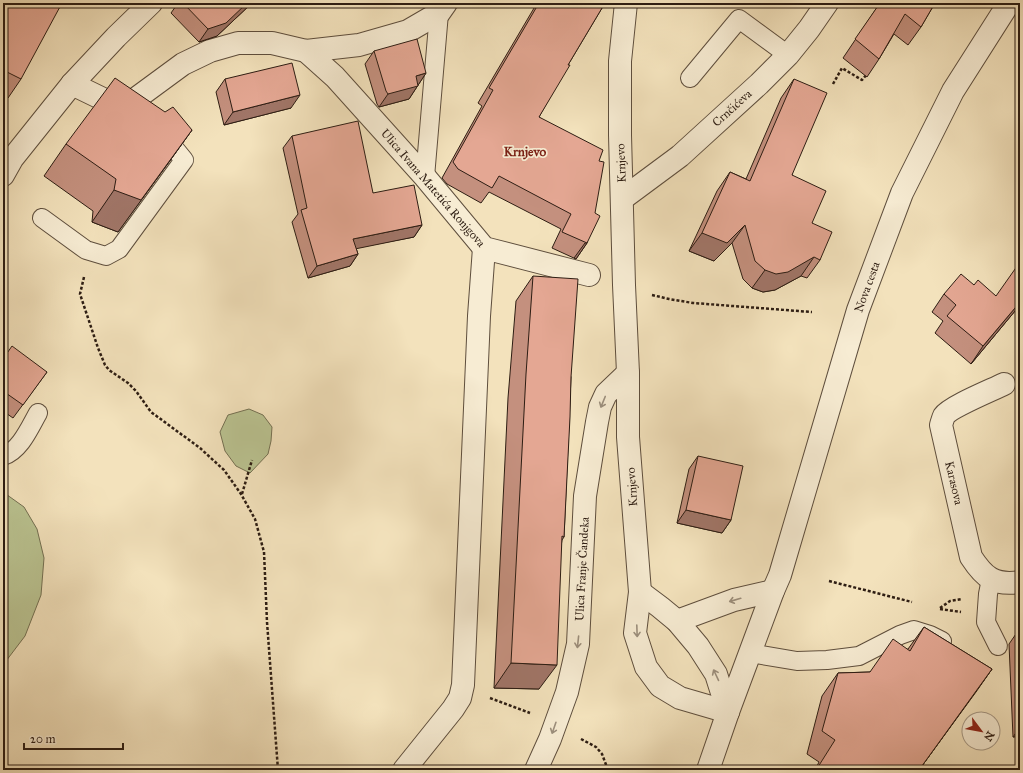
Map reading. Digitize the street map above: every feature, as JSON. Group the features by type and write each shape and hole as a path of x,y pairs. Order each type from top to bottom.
{"street":[{"path":"3,175 12,159 72,84 116,37 151,3"},
{"name":"Krnjevo","path":"626,3 619,87 624,285 628,373 628,437 640,592 636,633 646,667 660,686 680,698 728,712"},
{"name":"Crnčićeva","path":"622,199 680,156 754,89 788,55 809,29 827,3"},
{"name":"Nova cesta","path":"773,591 780,575 858,310 902,193 953,91 1009,3"},
{"name":"Ulica Ivana Matetića Ronjgova","path":"72,84 107,101 124,104 143,110 183,64 210,51 238,43 272,43 306,52 359,45 408,31 442,8"},
{"name":"Ulica Ivana Matetića Ronjgova","path":"306,52 335,77 425,177 484,248 589,275"},
{"path":"404,770 454,709 460,698 463,684 479,316 484,248"},
{"name":"Ulica Franje Čandeka","path":"536,770 550,739 567,692 578,644 585,496 596,422 600,407 606,394 628,373"},
{"name":"Karasova","path":"991,579 979,569 971,557 941,425 944,416 951,410 1004,384"},
{"path":"991,579 1002,582 1020,582"},
{"path":"677,621 734,600 773,591"},
{"path":"708,770 773,591"},
{"path":"640,592 677,621 698,646 716,674 728,712"}],"lane":[{"path":"425,177 442,8"},
{"path":"690,78 739,19 788,55"},
{"path":"42,218 86,250 106,256 119,249 184,160 143,110"},
{"path":"3,456 19,446 38,413"},
{"path":"991,579 988,594 986,622 998,646"},
{"path":"750,653 797,661 827,660 859,656 900,635 914,630 930,635 956,650"}],"path":[{"path":"833,84 842,68 862,80 868,71"},
{"path":"91,252 80,294 105,365 109,370 128,383 136,391 151,412 200,448 224,470 241,494 255,519 264,552 267,622 278,770"},
{"path":"648,294 693,303 812,312"},
{"path":"241,494 252,460"},
{"path":"829,581 918,604"},
{"path":"484,696 531,714"},
{"path":"576,736 596,747 602,754 608,770"}],"green space":[{"path":"249,409 263,415 272,427 268,454 250,473 236,466 225,451 220,432 228,415"},
{"path":"3,492 24,507 37,529 44,558 41,595 25,636 3,665"}],"building":[{"path":"3,3 62,3 21,79 3,70"},
{"path":"183,3 247,3 226,23 208,29"},
{"path":"539,3 605,3 539,117 603,150 599,161 604,162 595,213 600,216 587,243 562,232 571,214 499,176 492,188 458,169 453,162 493,90 489,88"},
{"path":"880,3 935,3 921,27 905,14 879,59 855,39"},
{"path":"417,39 426,73 416,76 418,86 388,94 374,51"},
{"path":"292,63 300,95 233,112 225,79"},
{"path":"115,78 165,112 173,107 192,130 141,200 114,190 116,179 66,144"},
{"path":"794,79 827,93 792,175 826,191 812,223 832,232 820,260 814,257 788,272 776,274 765,270 755,261 745,225 727,243 702,233 730,172 750,181"},
{"path":"358,121 373,193 414,185 422,225 353,239 358,254 317,266 301,210 307,208 292,136"},
{"path":"1020,262 1020,302 983,346 947,316 956,305 944,294 961,274 974,285 978,280 996,296"},
{"path":"533,276 578,279 571,377 564,537 562,536 557,665 511,663 526,374"},
{"path":"12,346 47,372 23,405 3,391 3,359"},
{"path":"698,456 743,466 731,520 686,510"},
{"path":"924,627 992,669 919,770 822,770 818,767 835,740 822,731 838,673 870,672 893,639 910,651"},
{"path":"1018,631 1020,631 1020,678"}],"district":[{"name":"Krnjevo","path":"525,152"}]}
